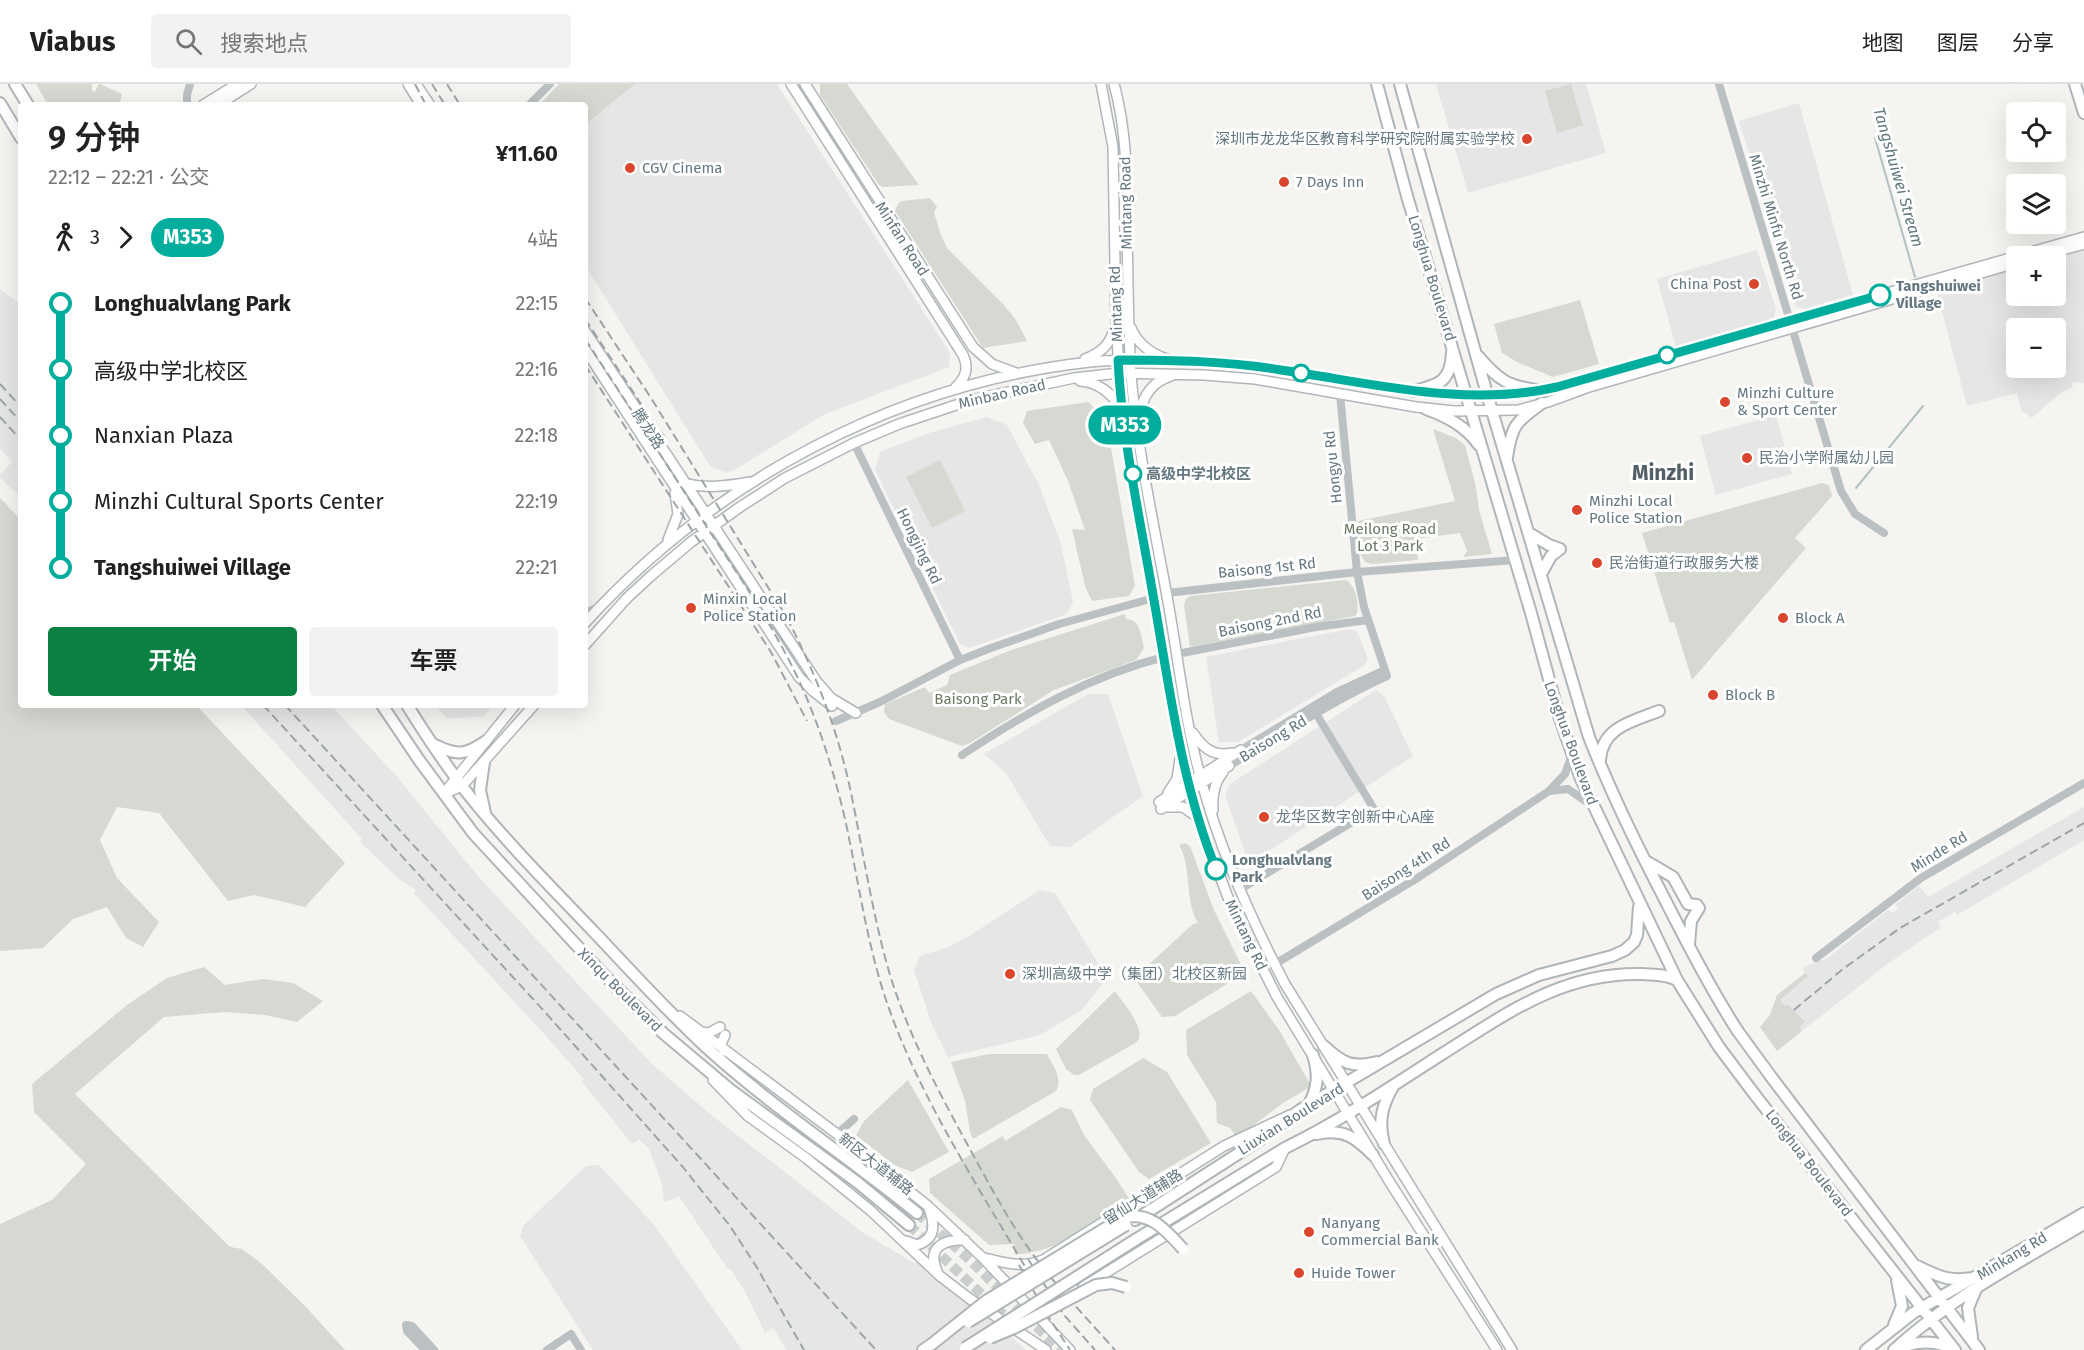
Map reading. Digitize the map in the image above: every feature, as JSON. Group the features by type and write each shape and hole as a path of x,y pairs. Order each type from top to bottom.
{"main road":[{"path":"15,84 26,102"},
{"path":"208,102 237,84"},
{"path":"223,102 251,84"},
{"path":"408,84 419,102"},
{"path":"416,84 428,102"},
{"name":"Minfan Road","path":"805,84 973,347 992,364 1018,373"},
{"name":"Mintang Rd","path":"1101,84 1113,147 1116,322 1124,416 1164,657 1189,786 1199,821 1216,869 1247,941 1277,997 1373,1155 1497,1350"},
{"name":"Mintang Road","path":"1114,84 1122,120 1127,171 1128,322 1131,360"},
{"name":"Longhua Boulevard","path":"1377,84 1407,196 1453,346 1559,716 1572,755 1594,807 1677,981 1719,1047 1955,1350"},
{"name":"Longhua Boulevard","path":"1400,84 1491,410 1580,711 1599,764 1689,947 1737,1030 1977,1346"},
{"path":"2075,84 2084,112"},
{"name":"Minfan Road","path":"794,85 963,355 966,373 956,387"},
{"path":"0,103 18,133"},
{"path":"1791,325 2084,237"},
{"path":"2066,249 2084,244"},
{"path":"1791,325 2006,266"},
{"path":"1076,364 1105,348 1111,340 1116,322"},
{"path":"1128,322 1138,340 1146,348 1175,361"},
{"name":"Minbao Road","path":"588,620 662,548 705,514 755,481 854,426 956,387 1018,373 1076,364 1131,360 1254,366 1414,391 1487,394 1541,391 1791,325"},
{"name":"Minbao Road","path":"588,642 644,582 704,532 785,478 854,443 899,424 981,398 1063,380 1131,373 1176,374 1255,379 1426,409 1518,410 1791,325"},
{"name":"腾龙路","path":"588,336 817,682 831,698 854,714"},
{"path":"1414,391 1438,384 1447,375 1452,362 1453,346"},
{"path":"1476,353 1501,380 1514,386 1541,391"},
{"path":"588,354 799,677 832,706 854,714"},
{"name":"Mintang Rd","path":"1131,360 1138,428 1190,728 1201,779 1214,822 1239,890 1275,964 1512,1350"},
{"path":"1138,428 1142,401 1146,394 1157,382 1176,374"},
{"path":"1063,380 1086,381 1100,386 1115,400 1124,416"},
{"path":"1507,460 1515,425 1542,403"},
{"path":"1426,409 1457,422 1469,433 1483,452"},
{"path":"684,483 700,487 723,487 755,481"},
{"path":"662,548 672,532 678,514 677,501 671,482"},
{"path":"1529,533 1548,545 1560,549 1551,556 1541,574"},
{"name":"Xinqu Boulevard","path":"384,708 444,794 488,851 574,944 656,1026 732,1091 857,1182 909,1225"},
{"name":"Xinqu Boulevard","path":"409,708 459,782 521,856 706,1047 757,1090 866,1171 917,1213"},
{"path":"459,782 486,741 513,708"},
{"path":"444,794 484,762 531,708"},
{"path":"1599,764 1603,744 1611,732 1659,711"},
{"path":"1190,728 1201,745 1209,751 1220,754 1241,750"},
{"path":"434,745 444,750 460,753 470,751 486,741"},
{"path":"1160,805 1177,779 1180,742"},
{"name":"Baisong Rd","path":"1201,779 1241,750"},
{"path":"484,762 480,790 488,818"},
{"path":"1214,822 1214,790 1218,778 1228,766"},
{"name":"Baisong Rd","path":"1160,805 1201,779 1228,766"},
{"path":"1160,805 1184,807 1194,813 1199,821"},
{"path":"1644,858 1673,877 1688,904 1698,906 1690,928 1689,947"},
{"name":"Liuxian Boulevard","path":"928,1347 1126,1225 1262,1138 1304,1108 1515,984 1625,950 1634,942 1639,917 1637,897"},
{"path":"1601,959 1612,961 1615,967 1612,972 1602,976"},
{"name":"Liuxian Boulevard","path":"963,1349 1135,1240 1285,1148 1310,1136 1520,1005 1555,989 1602,976 1666,976 1677,981"},
{"name":"新区大道辅路","path":"661,1002 837,1134 928,1206 983,1258 1070,1350"},
{"path":"699,1032 723,1031 721,1044 724,1051"},
{"path":"1324,1046 1339,1060 1352,1065 1369,1064 1392,1056"},
{"path":"1304,1108 1317,1084 1317,1068 1313,1055"},
{"path":"690,1056 748,1116 831,1178 940,1276 1046,1350"},
{"path":"1384,1144 1380,1116 1395,1084"},
{"name":"留仙大道辅路","path":"983,1258 1020,1266 1031,1265 1043,1260 1224,1146 1304,1108"},
{"path":"1310,1136 1335,1133 1350,1135 1373,1155"},
{"path":"1052,1330 1047,1315 1053,1305 1276,1167 1285,1148"},
{"path":"1389,1180 1401,1172"},
{"path":"899,1237 916,1245 930,1238 934,1231 934,1224 928,1206"},
{"name":"Minkang Rd","path":"1943,1303 2084,1213"},
{"path":"928,1347 986,1301 1122,1218 1139,1215 1151,1219 1183,1249"},
{"name":"Minkang Rd","path":"1977,1282 2084,1224"},
{"path":"940,1276 934,1259 939,1245 947,1240 965,1240"},
{"path":"1911,1261 1933,1275 1977,1282 1968,1308 1969,1326 1977,1346"},
{"path":"1890,1330 1898,1319 1902,1306 1894,1271"},
{"path":"963,1349 1014,1328 1096,1285 1112,1283 1126,1287"},
{"path":"1866,1350 1890,1330 1923,1308 1943,1303"},
{"path":"1894,1350 1930,1318 1943,1303"},
{"path":"1894,1350 1909,1344 1928,1342 1945,1345 1955,1350"}],"street":[{"path":"187,102 190,84"},
{"path":"532,102 550,84"},
{"name":"Minzhi Minfu North Rd","path":"1719,84 1841,491 1855,514 1884,533"},
{"name":"Hongyu Rd","path":"1340,394 1357,572 1368,620 1386,673"},
{"name":"Hongjing Rd","path":"854,443 960,660"},
{"name":"Baisong 1st Rd","path":"1167,593 1357,572 1515,560"},
{"path":"836,721 960,660 1059,624 1154,598"},
{"path":"588,612 602,605"},
{"name":"Baisong 2nd Rd","path":"1177,654 1316,627 1368,620"},
{"path":"962,755 1070,691 1116,671 1164,657"},
{"name":"Baisong Rd","path":"1228,766 1314,710 1337,692 1386,673"},
{"path":"1239,890 1374,808 1314,710"},
{"name":"Baisong Rd","path":"1241,750 1314,710"},
{"name":"Baisong 4th Rd","path":"1275,964 1419,878 1549,791 1565,774 1572,755"},
{"name":"Minde Rd","path":"1816,958 1921,878 2084,783"},
{"path":"1549,791 1568,789 1594,807"},
{"path":"837,1134 854,1119"},
{"path":"425,1350 407,1331 406,1326 411,1326 434,1350"},
{"path":"547,1350 571,1334 581,1350"}],"shaded area":[{"path":"635,84 777,84 950,353 949,367 825,414 733,471 724,472 710,466 588,270 588,123"},
{"name":"深圳市龙龙华区教育科学研究院附属实验学校","path":"1436,84 1586,84 1606,153 1468,193"},
{"path":"1799,103 1853,295 1803,309 1796,306 1739,121"},
{"path":"2084,246 2084,383 2073,382 2072,387 2059,394 2032,418 2021,410 2017,393 1967,406 1936,289 2006,269 2006,306 2066,306 2066,252"},
{"path":"1757,250 1776,309 1773,320 1676,347 1657,279"},
{"path":"0,289 18,303 18,494 0,478 0,474 12,462 0,449"},
{"name":"民治小学附属幼儿园","path":"1776,415 1792,474 1716,495 1700,436"},
{"path":"987,417 1007,425 1039,485 1061,544 1073,602 1067,614 969,648 960,644 875,470 880,452 932,432"},
{"path":"1349,629 1357,631 1368,659 1365,665 1238,742 1219,742 1206,657"},
{"path":"1376,690 1384,696 1413,756 1249,864 1225,795 1230,784"},
{"path":"1088,694 1108,694 1143,796 1070,847 1050,846 1006,773 984,754"},
{"path":"244,708 334,708 398,778 477,875 651,1063 710,1114 862,1232 914,1263 916,1262 1003,1329 1026,1350 787,1350 773,1328 765,1333 745,1291 679,1196 664,1202 662,1184 649,1149 639,1139 632,1144 582,1082 584,1079 414,893 416,890 399,879 360,842 362,839"},
{"path":"438,708 490,708 484,717 447,718"},
{"path":"2084,807 2084,840 1957,915 1955,912 1938,922 1941,927 1886,965 1802,1031 1799,1027 1804,1022 1779,1000 1807,976 1802,969 1817,961 1825,960 1888,910 1893,913 1898,909 1895,905 1919,886 1928,897"},
{"name":"深圳高级中学（集团）北校区新园","path":"1040,890 1055,893 1107,978 1082,1010 1040,1035 948,1057 932,1025 914,970 920,956 949,947 969,936"},
{"path":"599,1165 655,1226 742,1350 593,1350 520,1236 523,1226 586,1166"}],"green space":[{"path":"36,84 92,84 92,90 95,92 100,84 122,94 120,102 46,102"},
{"path":"559,84 635,84 588,123 588,102 542,102"},
{"path":"820,84 847,84 919,185 883,187 879,185 820,95"},
{"path":"1571,84 1583,125 1557,133 1545,91"},
{"path":"930,198 937,207 934,212 947,248 1003,304 1016,320 1027,341 983,348 895,211 902,201"},
{"path":"1580,300 1599,364 1553,377 1519,363 1502,353 1494,324"},
{"path":"1088,402 1106,419 1135,586 1129,596 1092,601 1085,586 1072,529 1085,530 1068,481 1049,440 1035,444 1023,423 1027,411"},
{"name":"Meilong Road Lot 3 Park","path":"1433,429 1456,438 1465,445 1476,487 1479,510 1492,554 1463,557 1467,551 1460,533 1416,539 1418,560 1372,564 1365,562 1361,555 1358,521 1455,501"},
{"path":"940,460 965,511 932,528 906,477"},
{"path":"1822,483 1829,485 1832,496 1795,538 1806,548 1692,680 1674,622 1670,623 1642,533"},
{"path":"0,498 18,517 18,708 199,708 345,863 305,907 254,895 228,901 159,813 117,807 100,840 117,878 159,922 143,947 126,938 107,907 73,919 43,948 0,951"},
{"path":"1346,580 1352,586 1357,599 1358,609 1355,616 1190,647 1184,605 1190,596"},
{"name":"Baisong Park","path":"1125,614 1126,619 1135,622 1141,634 1144,648 1136,660 1054,690 970,743 962,746 889,719 884,712 885,704 925,687 929,693 947,685 950,675 1011,650"},
{"path":"1185,843 1190,846 1214,910 1245,973 1175,1016 1162,1017 1134,978 1193,924 1198,923 1191,904 1185,862 1179,845"},
{"path":"204,967 225,985 263,979 293,983 323,1001 297,1022 265,1015 224,1012 164,1017 75,1094 230,1247 242,1249 262,1264 345,1350 0,1350 0,1224 52,1200 86,1164 34,1112 32,1084 127,1005 167,978"},
{"path":"1805,973 1808,976 1780,1000 1785,1006 1789,1005 1805,1022 1799,1027 1802,1031 1777,1051 1760,1027 1770,1015 1777,995"},
{"path":"1115,991 1137,1023 1139,1037 1137,1042 1079,1075 1074,1075 1066,1069 1056,1049"},
{"path":"1251,991 1279,1030 1310,1087 1283,1103 1251,1127 1235,1135 1230,1128 1217,1123 1216,1102 1187,1055 1186,1030"},
{"path":"989,1054 1047,1054 1056,1072 1058,1086 1056,1091 973,1139 965,1101 951,1062"},
{"path":"1143,1058 1167,1072 1211,1143 1149,1179 1139,1172 1090,1100 1093,1089"},
{"path":"908,1080 949,1152 912,1172 894,1165 856,1135 864,1121"},
{"path":"1061,1107 1072,1110 1084,1135 1130,1200 1075,1236 1060,1243 1030,1253 1014,1254 1014,1244 989,1245 930,1193 929,1179 1003,1136 1005,1141"}],"waterway":[{"name":"Tangshuiwei Stream","path":"1875,138 1915,277"},
{"name":"Tangshuiwei Stream","path":"1856,488 1923,406"}],"tunnel":[{"path":"917,1213 969,1259 1060,1350"},
{"path":"909,1225 1015,1326"}],"railway":[{"path":"415,84 424,102"},
{"path":"432,84 443,102"},
{"path":"447,84 458,102"},
{"path":"588,303 651,398 787,618 807,659 832,722 845,766 873,905 890,975 905,1018 933,1080 985,1177 1032,1254 1115,1350"},
{"path":"588,324 667,440"},
{"path":"588,344 749,591 773,631 805,694 832,771 845,819 873,953 898,1033 949,1137 1027,1270"},
{"path":"588,370 771,652 807,721"},
{"path":"0,384 18,404"},
{"path":"0,399 18,419"},
{"path":"0,417 18,437"},
{"path":"266,708 544,1011 682,1166 730,1226 756,1266 804,1350"},
{"path":"288,708 876,1350"},
{"path":"1794,1010 1843,969 1900,928 2084,823"},
{"path":"1028,1259 1064,1315 1095,1350"},
{"path":"1019,1265 1070,1350"}],"bus line":[{"name":"M353","path":"1216,869 1200,824 1185,768 1162,649 1121,400 1118,360 1254,366 1434,393 1526,393 1557,387 1880,295"}],"place":[{"name":"深圳市龙龙华区教育科学研究院附属实验学校","path":"1527,139"},
{"name":"CGV Cinema","path":"630,168"},
{"name":"7 Days Inn","path":"1284,182"},
{"name":"China Post","path":"1754,284"},
{"name":"Tangshuiwei Village","path":"1880,295"},
{"name":"Minzhi Culture & Sport Center","path":"1725,402"},
{"name":"民治小学附属幼儿园","path":"1747,458"},
{"name":"高级中学北校区","path":"1133,474"},
{"name":"Minzhi Local Police Station","path":"1577,510"},
{"name":"民治街道行政服务大楼","path":"1597,563"},
{"name":"Minxin Local Police Station","path":"691,608"},
{"name":"Block A","path":"1783,618"},
{"name":"Block B","path":"1713,695"},
{"name":"龙华区数字创新中心A座","path":"1264,817"},
{"name":"Longhualvlang Park","path":"1216,869"},
{"name":"深圳高级中学（集团）北校区新园","path":"1010,974"},
{"name":"Nanyang Commercial Bank","path":"1309,1232"},
{"name":"Huide Tower","path":"1299,1273"}],"district":[{"name":"Minzhi","path":"1663,473"}]}
